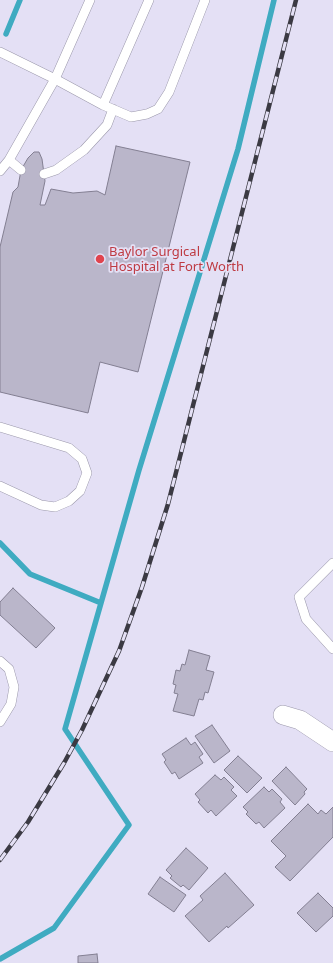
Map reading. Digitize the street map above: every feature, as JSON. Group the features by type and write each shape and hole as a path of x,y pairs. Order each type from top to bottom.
{"street":[{"path":"283,715 300,720 333,742"}],"lane":[{"path":"0,171 9,160 55,79 90,0"},
{"path":"103,105 149,0"},
{"path":"0,52 113,110 131,117 147,114 158,109 169,92 205,0"},
{"path":"44,174 56,170 84,150 107,125 113,110"},
{"path":"9,160 21,170"},
{"path":"0,427 69,448 82,459 88,473 80,490 69,501 55,507 41,505 0,486"},
{"path":"333,563 299,597 306,619 333,649"},
{"path":"0,661 9,669 14,687 11,704 0,722"}],"building":[{"path":"116,146 190,162 138,372 100,362 88,413 0,392 0,247 13,192 18,187 21,170 28,158 34,152 39,152 42,159 45,181 40,205 45,205 51,189 73,193 97,191 105,195"},
{"path":"13,588 55,628 36,648 0,615 0,602"},
{"path":"189,650 210,656 206,670 214,672 208,693 205,692 203,700 199,699 194,716 173,711 178,694 174,693 176,685 173,684 176,670 180,671 182,664 185,665"},
{"path":"212,725 230,751 214,763 195,736"},
{"path":"186,738 191,745 195,742 203,754 199,757 203,763 179,779 175,772 172,774 164,762 166,760 162,754"},
{"path":"238,756 262,778 247,793 224,770"},
{"path":"286,767 307,789 304,792 305,794 295,805 272,781"},
{"path":"215,775 221,780 224,777 234,787 231,790 237,796 216,816 211,810 208,813 198,802 200,800 195,794"},
{"path":"264,787 269,792 272,789 282,799 280,802 285,808 264,828 259,822 256,824 246,814 248,812 243,807"},
{"path":"308,804 318,814 321,810 326,814 333,807 333,837 290,881 275,867 286,856 271,841"},
{"path":"186,848 208,868 189,890 183,885 181,887 170,878 172,876 166,870"},
{"path":"225,873 254,905 228,928 227,926 209,942 185,916 203,900 200,896"},
{"path":"160,877 186,895 174,912 148,894"},
{"path":"318,893 333,908 333,916 316,932 297,913"},
{"path":"97,954 98,963 78,963 78,956"}],"waterway":[{"path":"6,34 20,0"},
{"path":"101,603 139,470 238,149 274,0"},
{"path":"0,543 30,574 101,603 65,729 129,825 54,928 0,959"}],"railway":[{"path":"0,860 28,822 82,730 119,651 142,587 168,504 296,0"}],"place":[{"name":"Baylor Surgical Hospital at Fort Worth","path":"100,259"}]}
